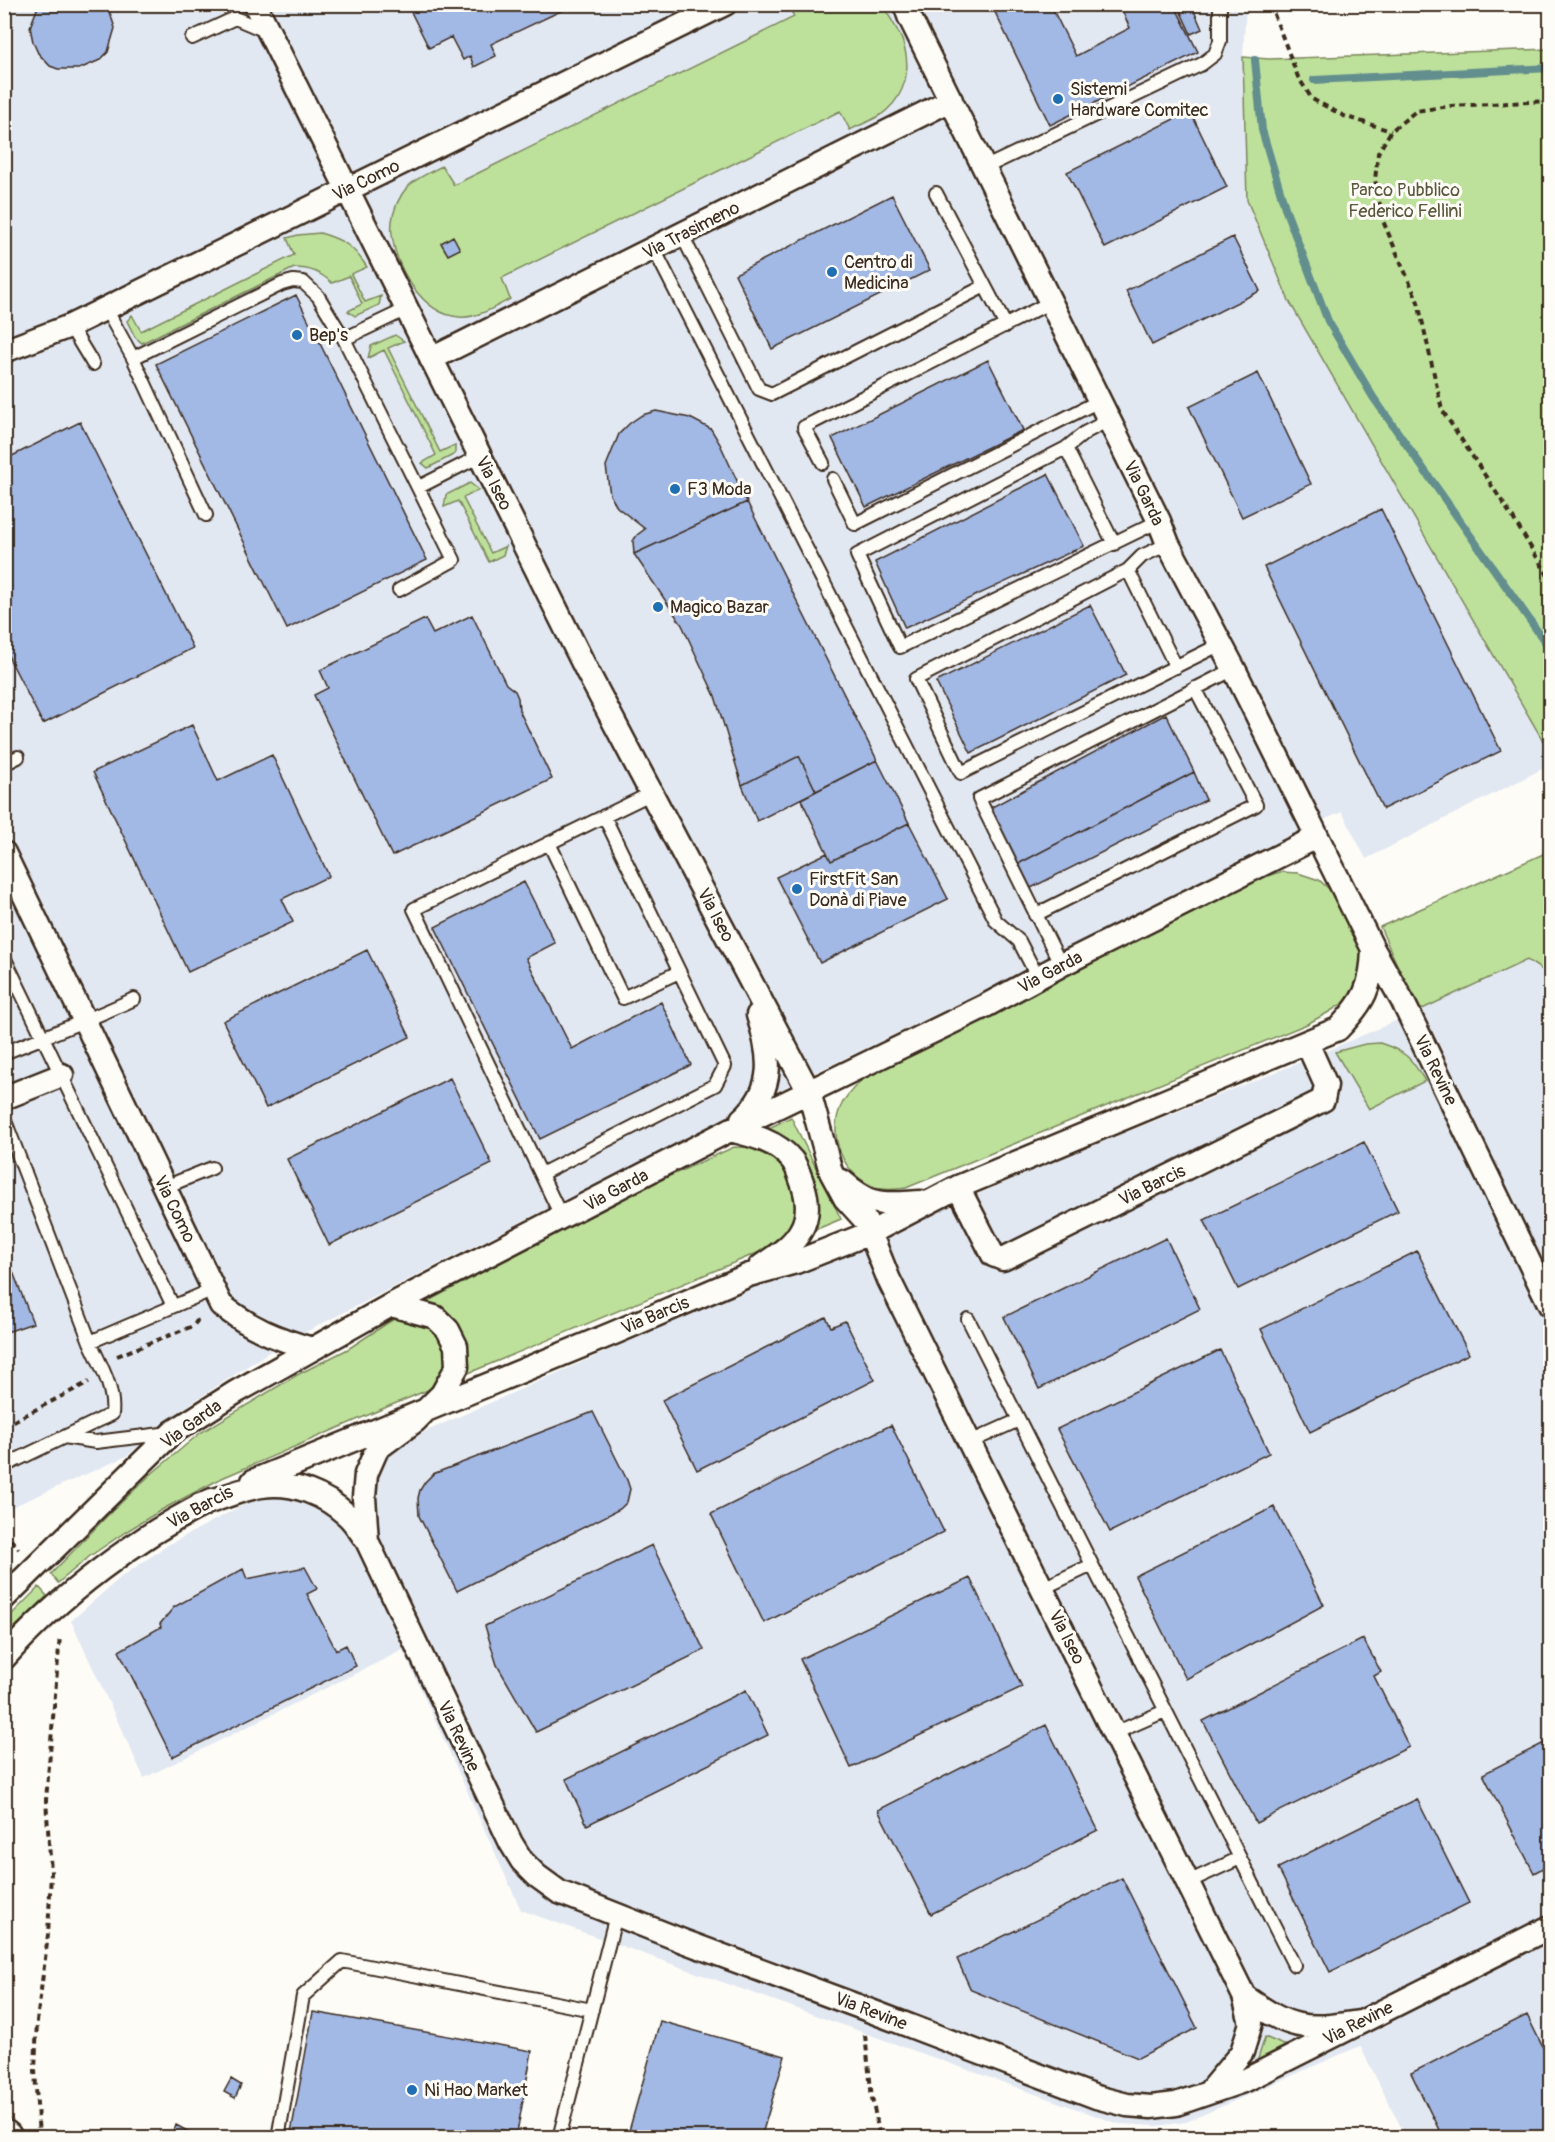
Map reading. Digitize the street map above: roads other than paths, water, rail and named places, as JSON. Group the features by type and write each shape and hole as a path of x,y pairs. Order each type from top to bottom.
{"street":[{"name":"Via Iseo","path":"255,4 587,671 809,1092 829,1164 845,1198 865,1221 889,1280 1244,1995 1273,2016 1294,2025 1328,2027 1359,2022"},
{"name":"Via Como","path":"4,351 70,326 106,309 725,4"},
{"name":"Via Garda","path":"4,1598 173,1432 236,1392 392,1305 730,1130 987,1005 1061,965 1317,837 1234,669 1168,544 1159,521 905,4"},
{"name":"Via Trasimeno","path":"431,359 951,100"},
{"name":"Via Revine","path":"1317,837 1373,949 1402,1000 1551,1305"},
{"name":"Via Como","path":"4,853 217,1297 242,1322 272,1337 312,1349"},
{"name":"Via Barcis","path":"4,1658 21,1638 63,1600 162,1527 235,1488 749,1275 796,1262 870,1233 958,1187 1338,1029 1354,1012 1366,991 1372,973 1373,949"},
{"name":"Via Iseo","path":"730,1130 763,1096 768,1068 765,1037 738,958"},
{"name":"Via Barcis","path":"958,1187 993,1255 1003,1259 1323,1100 1326,1085 1307,1043"},
{"name":"Via Iseo","path":"829,1164 824,1132 825,1112 834,1093 851,1071"},
{"path":"4,1098 62,1075"},
{"name":"Via Barcis","path":"730,1130 753,1135 775,1146 792,1160 806,1193 807,1211 802,1229 790,1245 749,1275"},
{"path":"829,1164 857,1194 874,1203 930,1201"},
{"name":"Via Barcis","path":"392,1305 435,1317 448,1330 456,1346 458,1367 442,1394 427,1409"},
{"name":"Via Revine","path":"367,1541 364,1497 366,1474 377,1449 415,1421 427,1409"},
{"name":"Via Revine","path":"200,1505 264,1486 288,1486 312,1492 349,1516 367,1541 500,1822 522,1861 537,1876 559,1892 1096,2097 1127,2105 1151,2107 1176,2104 1246,2080 1551,1927"},
{"path":"1208,2093 1242,2052 1251,2023 1244,1995"}],"lane":[{"path":"984,168 1202,64 1215,54 1220,41 1220,4"},
{"path":"192,38 234,18 269,33"},
{"path":"936,193 1006,326"},
{"path":"682,235 759,388 772,394 985,286"},
{"path":"654,249 996,921 1019,941 1038,978"},
{"path":"133,358 292,281 303,282 318,296 344,339 454,560 399,590"},
{"path":"823,464 804,427 1051,302"},
{"path":"106,309 133,358 206,515"},
{"path":"344,339 407,309"},
{"path":"70,326 93,364"},
{"path":"1104,410 1086,432 1066,448 857,555 900,647 1159,521"},
{"path":"833,478 855,524 1027,439 1104,410"},
{"path":"1066,448 1114,544"},
{"path":"418,487 480,456"},
{"path":"1168,544 1142,556 1128,570 916,679 961,773 1221,644"},
{"path":"1128,570 1176,667"},
{"path":"1061,965 979,799 1234,669"},
{"path":"1035,915 1256,805 1195,688"},
{"path":"4,764 18,757"},
{"path":"562,1218 414,909 652,793"},
{"path":"541,1174 715,1085 725,1066 604,816"},
{"path":"549,843 623,998 679,972"},
{"path":"4,957 173,1306"},
{"path":"4,1053 42,1036 84,1022 134,999"},
{"path":"4,1118 108,1384 113,1403 112,1414 4,1466"},
{"path":"165,1187 212,1168"},
{"path":"90,1341 173,1306 217,1297"},
{"path":"968,1319 1294,1965"},
{"path":"970,1442 1019,1420"},
{"path":"64,1437 96,1442 173,1432"},
{"path":"1042,1588 1092,1565"},
{"path":"1115,1733 1165,1711"},
{"path":"1188,1882 1239,1858"},
{"path":"559,2138 616,1915"},
{"path":"278,2138 303,1996 342,1961 592,2010"}],"waterway":[{"path":"1255,60 1262,130 1286,211 1328,321 1373,397 1550,649"},
{"path":"1314,80 1550,68"}],"place":[{"name":"Sistemi Hardware Comitec","path":"1058,99"},
{"name":"Centro di Medicina","path":"832,272"},
{"name":"Bep's","path":"297,335"},
{"name":"F3 Moda","path":"675,489"},
{"name":"Magico Bazar","path":"658,607"},
{"name":"FirstFit San Donà di Piave","path":"797,889"},
{"name":"Ni Hao Market","path":"412,2090"}],"park label":[{"name":"Parco Pubblico Federico Fellini","path":"1405,200"}]}
